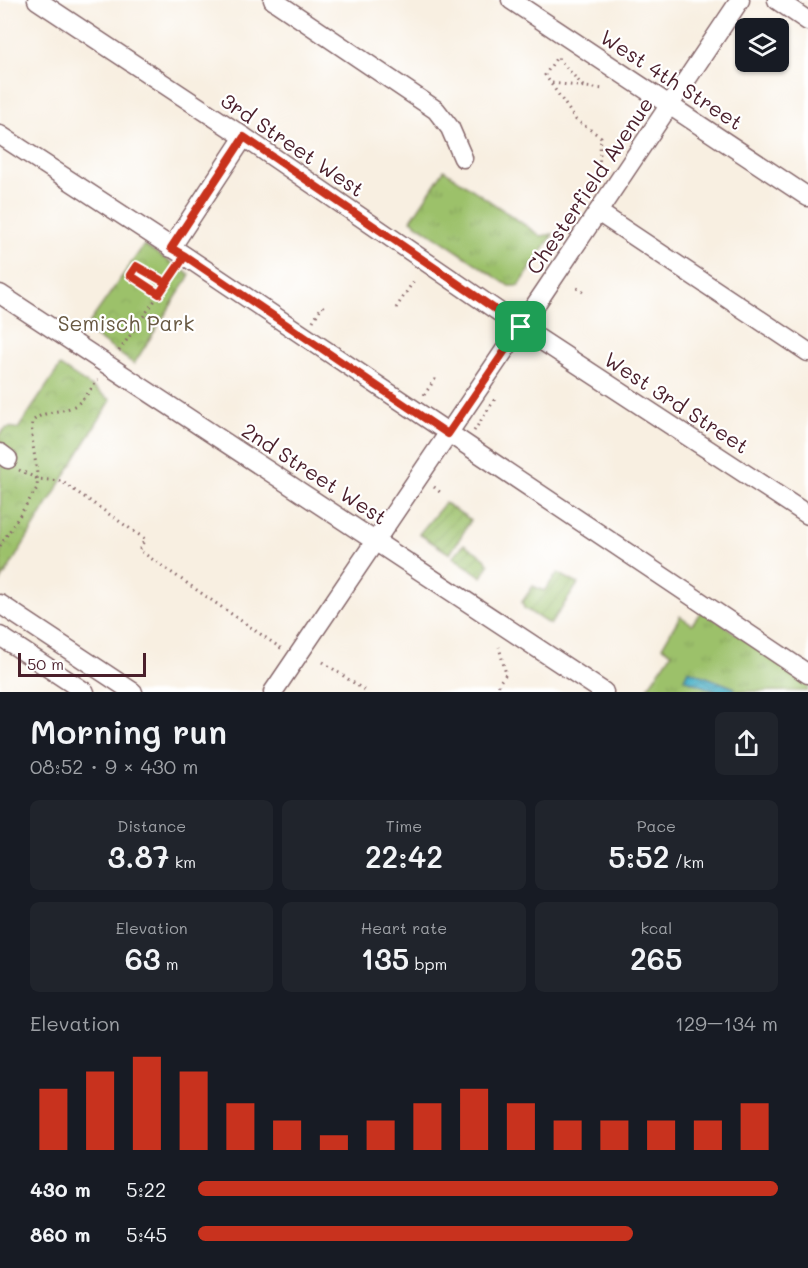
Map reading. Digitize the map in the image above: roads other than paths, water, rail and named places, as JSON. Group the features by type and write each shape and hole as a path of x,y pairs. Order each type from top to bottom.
{"street":[{"name":"3rd Street West","path":"37,0 244,137 521,327"},
{"path":"273,0 436,110 450,128 463,158"},
{"name":"West 4th Street","path":"511,0 808,197"},
{"name":"Chesterfield Avenue","path":"273,692 740,0"},
{"path":"777,0 808,21"},
{"path":"0,135 808,674"},
{"path":"178,252 244,137"},
{"path":"598,212 808,352"},
{"name":"2nd Street West","path":"0,294 604,692"},
{"name":"West 3rd Street","path":"521,327 808,515"},
{"path":"0,604 134,692"},
{"path":"0,636 85,692"}],"water":[{"path":"688,670 735,688 733,692 718,692 684,679"}],"park label":[{"name":"Semisch Park","path":"126,322"}]}
